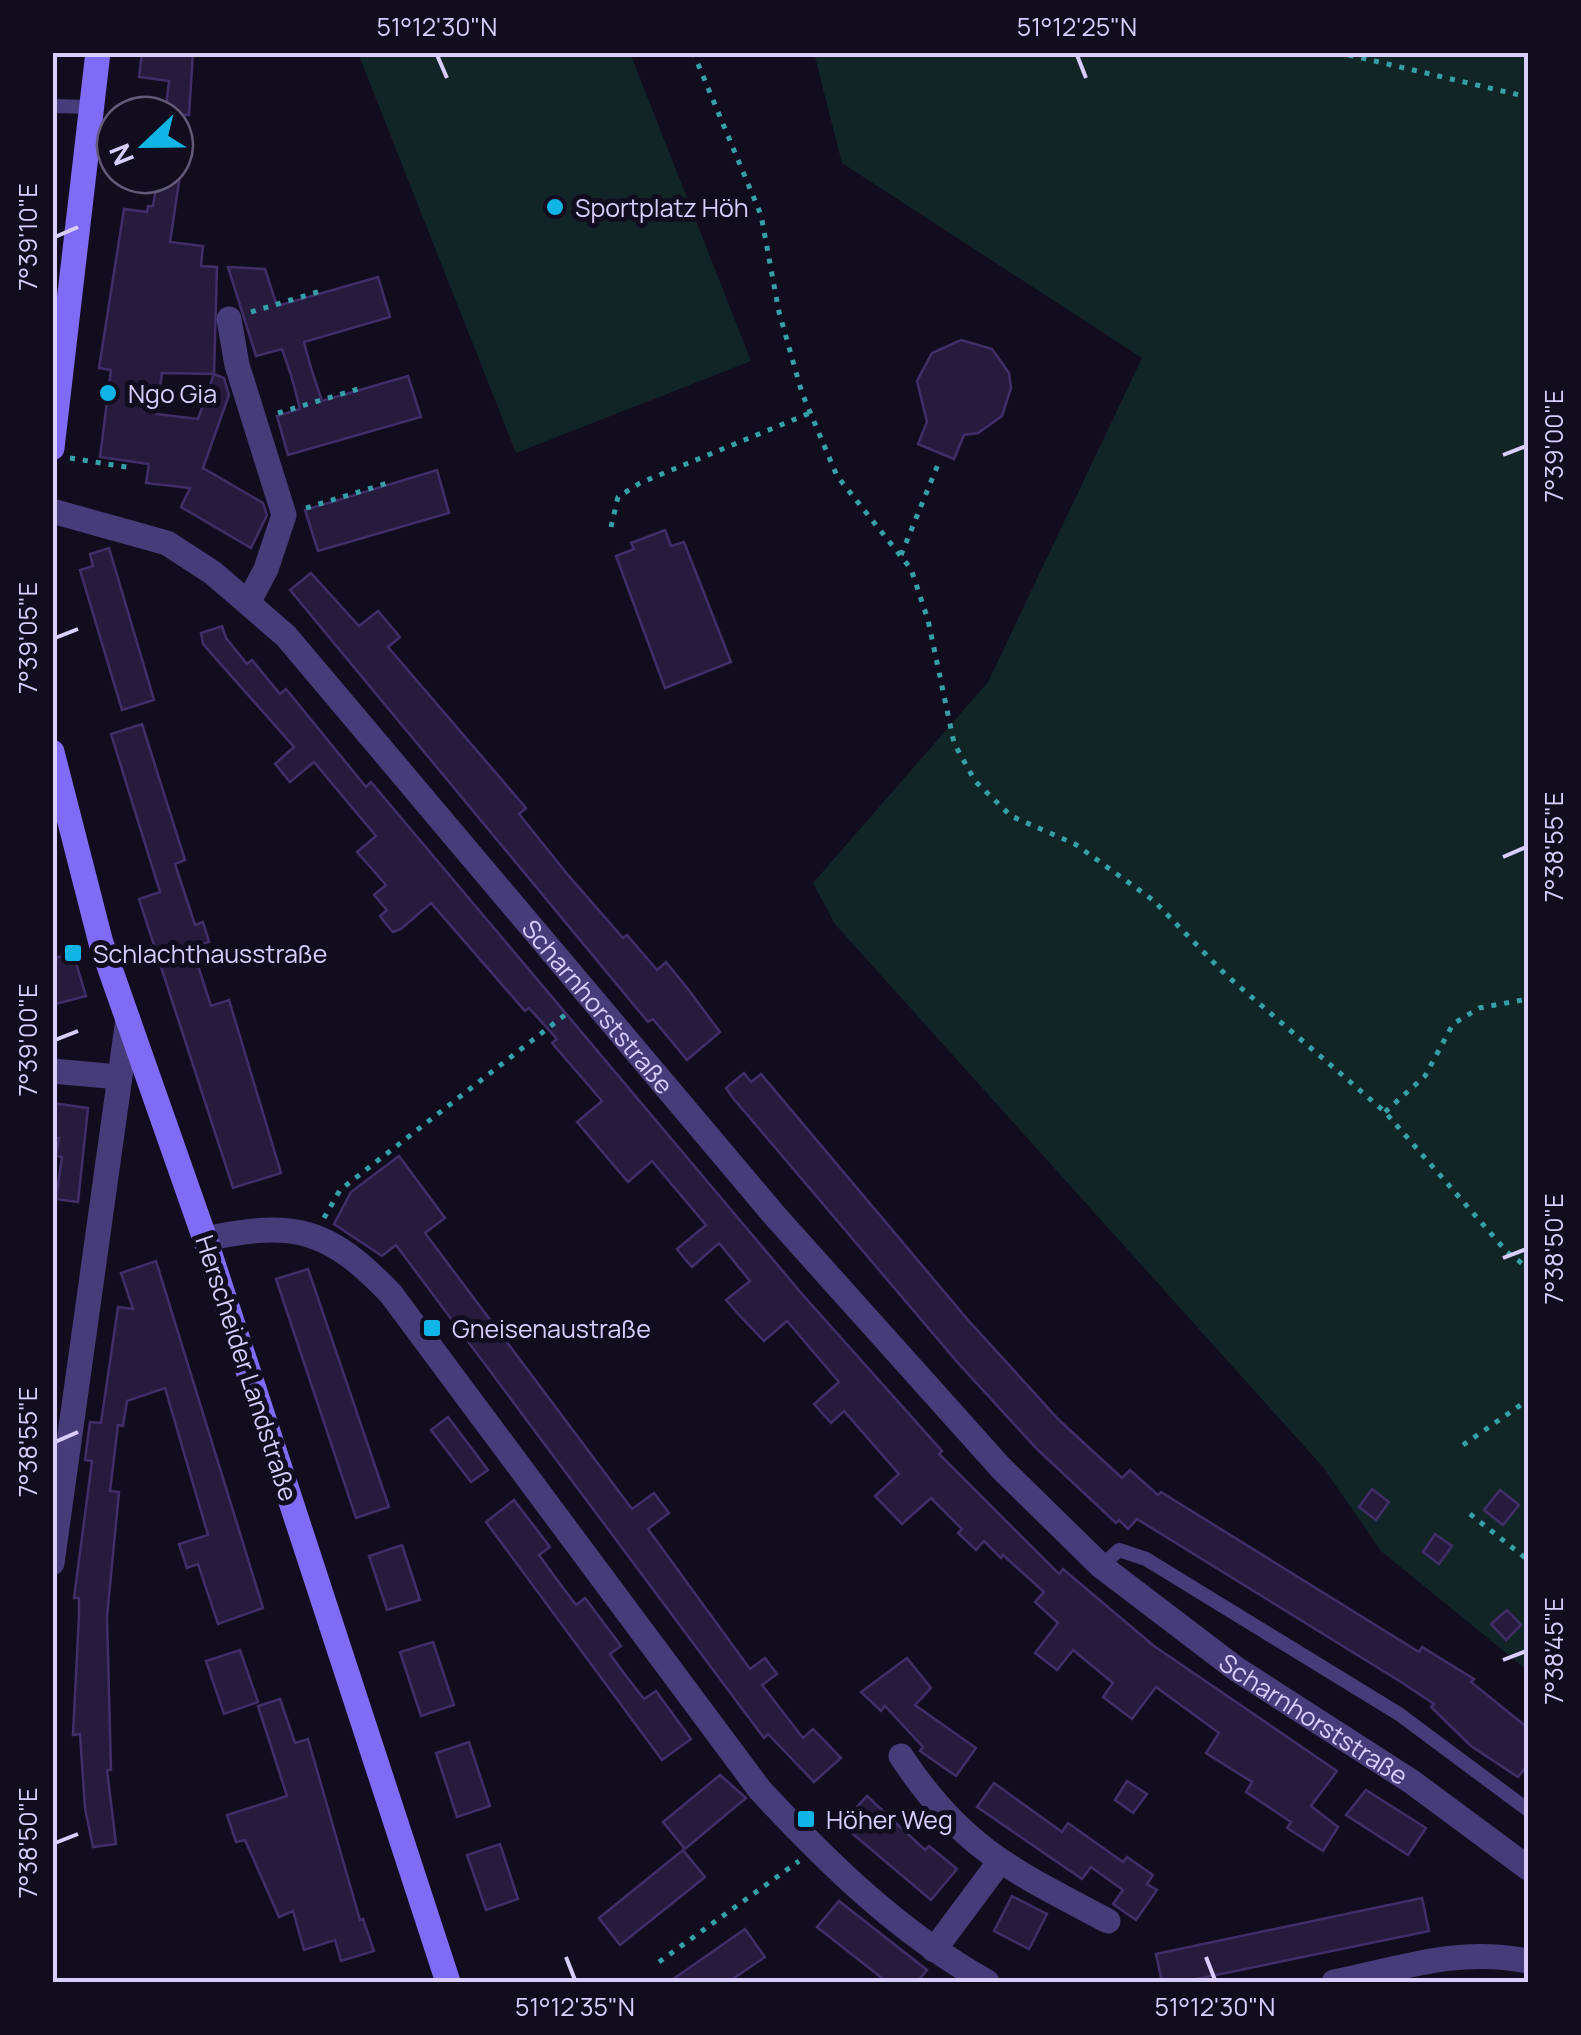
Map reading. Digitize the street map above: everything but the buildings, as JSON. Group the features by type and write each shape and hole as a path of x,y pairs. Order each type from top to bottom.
{"main road":[{"path":"52,452 98,52"},
{"name":"Herscheider Landstraße","path":"52,752 102,943 205,1238 448,1982"}],"street":[{"path":"230,319 237,365 284,514 266,569 248,603"},
{"name":"Scharnhorststraße","path":"52,511 167,543 286,636 776,1217 927,1388 1101,1566 1235,1668 1412,1782 1528,1868"},
{"path":"52,1563 56,1507 128,1019"},
{"path":"52,1070 119,1077"},
{"path":"205,1238 285,1228 316,1234 361,1262 391,1294 672,1670 710,1730 814,1850 934,1950 987,1982"},
{"path":"901,1756 927,1796 998,1864 1108,1921"},
{"path":"934,1950 998,1864"},
{"path":"1334,1982 1447,1955 1498,1955 1528,1961"}],"lane":[{"path":"52,106 92,108"},
{"name":"Scharnhorststraße","path":"1101,1566 1119,1550 1146,1559 1399,1714 1528,1810"}],"path":[{"path":"693,52 761,215 779,312 810,413 837,476 911,568 928,620 954,742 974,780 1011,816 1075,844 1153,900 1225,974 1385,1112 1507,1252 1528,1268"},
{"path":"1336,52 1528,97"},
{"path":"230,319 324,290"},
{"path":"256,420 365,387"},
{"path":"611,527 618,496 640,483 810,413"},
{"path":"52,452 132,468"},
{"path":"900,556 939,462"},
{"path":"284,514 391,482"},
{"path":"316,1234 340,1190 590,995"},
{"path":"1385,1112 1425,1076 1453,1024 1480,1008 1528,999"},
{"path":"1463,1445 1528,1400"},
{"path":"1470,1514 1528,1560"},
{"path":"659,1962 814,1850"}],"green space":[{"name":"Sportplatz Höh","path":"358,53 630,53 751,361 516,453"},
{"path":"814,53 1528,53 1528,1671 1381,1551 1323,1467 835,924 813,883 988,682 1142,358 842,163"}],"place":[{"name":"Sportplatz Höh","path":"555,207"},
{"name":"Ngo Gia","path":"108,393"},
{"name":"Schlachthausstraße","path":"73,953"},
{"name":"Gneisenaustraße","path":"432,1328"},
{"name":"Höher Weg","path":"806,1819"}]}
